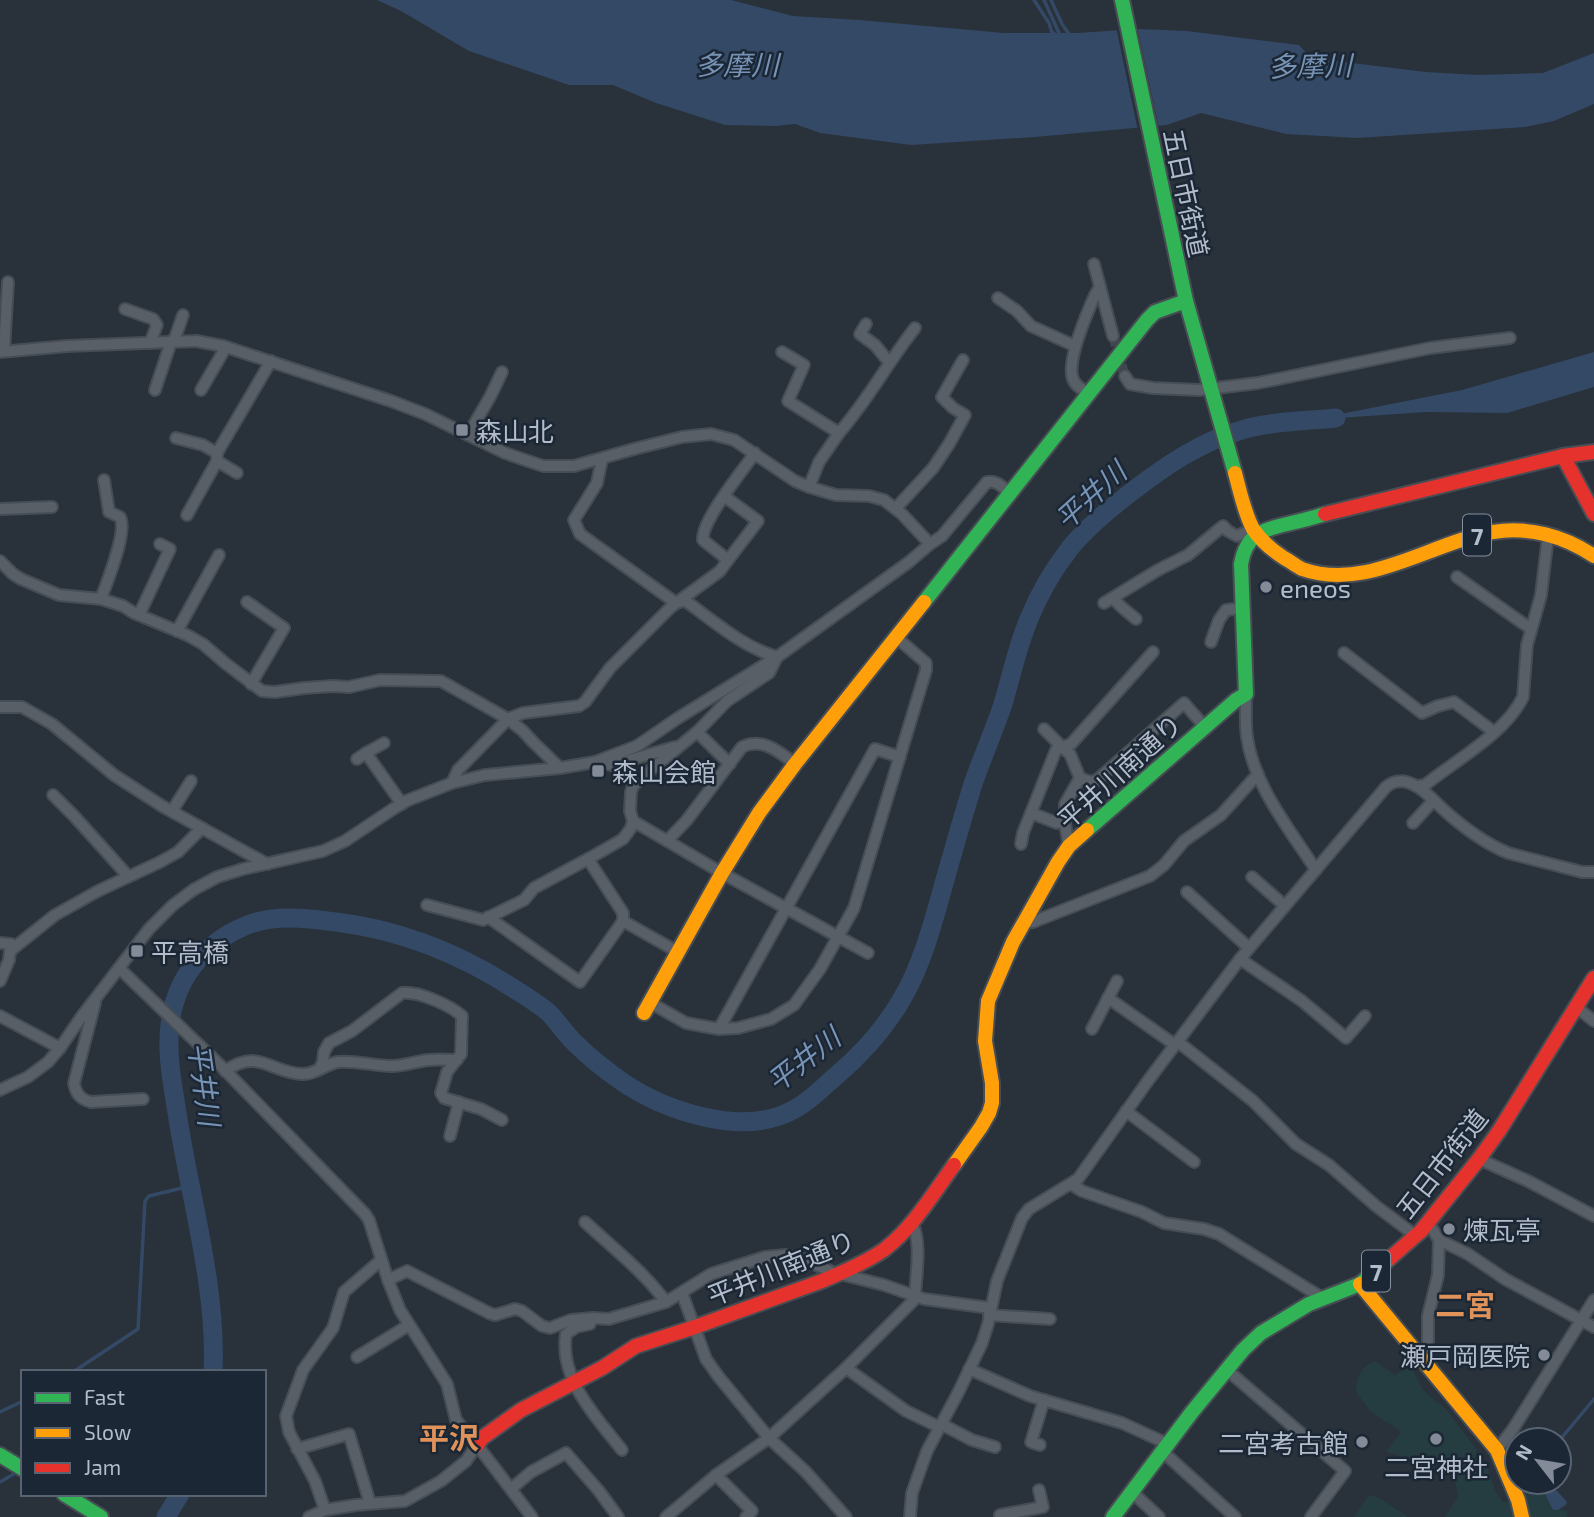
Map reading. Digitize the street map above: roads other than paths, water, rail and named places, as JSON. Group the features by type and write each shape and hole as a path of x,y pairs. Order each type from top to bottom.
{"street":[{"name":"五日市街道","path":"1122,0 1186,301 1212,392"},
{"path":"1094,264 1113,336"},
{"path":"8,282 2,351 196,341 226,347 391,401 505,453 543,466 573,466 634,449 711,434 734,440 795,481 809,487 836,495 869,496 884,500 896,508 930,544"},
{"path":"1089,394 1074,383 1072,377 1075,346 1100,287"},
{"path":"998,298 1017,311 1031,326 1075,346"},
{"path":"896,637 926,663 926,670 855,908 820,969 794,1005 771,1019 738,1028 719,1029 686,1023 647,1008 722,873 759,813 795,764 1152,314 1186,301"},
{"path":"125,309 153,319 157,325 150,343"},
{"path":"155,390 183,315"},
{"path":"866,324 860,334 875,345 889,362"},
{"path":"809,487 819,462 858,412 889,362 915,328"},
{"path":"1127,380 1175,390 1212,392 1430,348 1510,338"},
{"path":"201,390 226,347"},
{"path":"782,352 804,365 789,401 839,433"},
{"path":"896,508 933,468 965,415 942,397 963,360"},
{"path":"187,515 271,361"},
{"path":"468,435 502,372"},
{"name":"7","path":"1212,392 1247,514 1255,531 1279,556 1290,563 1315,573 1350,575 1487,533 1521,531 1575,544 1594,556"},
{"path":"176,438 203,445 237,473"},
{"path":"1136,619 1109,601 1158,570 1188,555 1223,526 1233,535 1240,536 1563,456 1594,452"},
{"path":"728,561 703,540 702,532 755,453"},
{"path":"1563,456 1594,513"},
{"path":"602,459 597,483 574,520 580,534 676,603"},
{"path":"101,599 117,554 123,523 120,517 108,512 104,480"},
{"path":"0,1090 34,1074 48,1062 160,917 193,890 217,877 335,847 402,804 452,783 485,775 595,762 637,746 777,657 878,585 942,536 987,482 998,483 1010,493"},
{"path":"452,783 458,770 508,719 523,713 579,706 585,702 610,668 676,603 720,571 758,521 724,496"},
{"path":"0,509 52,507"},
{"path":"1255,531 1242,557 1247,737 1258,774 1280,817 1317,870"},
{"path":"1417,786 1425,785 1492,734 1513,713 1523,697 1527,645 1541,595 1548,536"},
{"path":"139,615 170,549"},
{"path":"177,631 219,555"},
{"path":"0,561 20,579 59,595 101,599 177,631 203,644 251,684 269,693 333,685 349,687 380,680 441,681 508,719 559,768"},
{"path":"1457,577 1531,629"},
{"path":"247,602 284,628 251,684"},
{"path":"676,603 687,603 747,645 777,657"},
{"path":"1211,642 1226,610 1244,608"},
{"path":"1021,844 1056,750 1071,744 1153,653"},
{"path":"1344,653 1422,713 1454,702 1490,729 1492,734"},
{"path":"427,905 482,920 488,918 524,900 534,888 623,839 633,821 630,798 633,786 697,732 727,701 769,673 777,657"},
{"name":"平井川南通り","path":"309,1517 325,1510 370,1503 405,1502 466,1461 482,1438 521,1410 602,1368 636,1346 841,1273 884,1250 912,1223 989,1113 992,1092 985,1041 987,1007 1009,950 1069,846 1236,700 1247,694"},
{"path":"1044,729 1070,754 1080,778 1091,782 1097,780 1184,703 1205,727"},
{"path":"1,708 22,707 52,723 114,775 267,864"},
{"path":"697,732 730,764"},
{"path":"384,743 361,756 402,804"},
{"path":"668,840 687,820 742,747 755,744 773,747 795,764"},
{"path":"595,762 612,765 681,745"},
{"path":"719,1029 875,750 900,757"},
{"path":"1024,923 1150,876 1184,841 1221,816 1258,774"},
{"path":"1069,846 1065,804 1080,778"},
{"path":"910,1517 912,1493 927,1451 982,1343 997,1281 1022,1218 1029,1209 1078,1179 1240,959 1392,782 1400,780 1417,786 1462,827 1498,849 1582,872 1594,872"},
{"path":"172,811 191,781"},
{"path":"53,795 128,876"},
{"path":"1413,823 1433,800"},
{"path":"1031,813 1057,823 1065,817"},
{"path":"633,821 868,953"},
{"path":"10,951 55,915 178,852 202,828"},
{"path":"488,918 580,982 623,920 623,913 588,859"},
{"path":"1252,877 1284,906"},
{"path":"1187,892 1249,948"},
{"path":"623,920 678,952"},
{"path":"0,943 11,944 9,960 0,981"},
{"path":"1240,959 1302,1001 1346,1038 1365,1016"},
{"path":"119,968 222,1068 365,1214 400,1310 447,1384 456,1420 532,1517"},
{"name":"五日市街道","path":"1113,1517 1243,1350 1261,1333 1309,1304 1360,1284 1416,1236 1479,1159 1506,1120 1594,978"},
{"path":"1092,1029 1117,981"},
{"path":"320,1068 324,1052 330,1043 352,1031 402,993 411,992 436,1001 462,1016 461,1054 447,1072 442,1093 444,1098 481,1109 502,1120"},
{"path":"1108,998 1171,1042 1178,1043 1192,1052 1253,1101 1296,1144 1329,1165 1416,1236"},
{"path":"94,1000 74,1083 76,1093 83,1100 91,1102 143,1099"},
{"path":"1576,1007 1594,1021"},
{"path":"0,1016 61,1048"},
{"path":"222,1068 252,1060 290,1072 309,1074 337,1062 395,1066 429,1060 457,1060"},
{"path":"450,1136 460,1102"},
{"path":"1126,1111 1194,1162"},
{"path":"1479,1159 1594,1216"},
{"path":"1070,1184 1164,1223 1219,1234 1324,1299"},
{"path":"585,1222 666,1302"},
{"path":"1428,1222 1439,1240 1594,1327"},
{"path":"666,1517 716,1475 769,1438 846,1368 913,1301 917,1243 912,1223"},
{"path":"1428,1367 1428,1316 1438,1275 1439,1240"},
{"path":"622,1450 586,1406 567,1366 566,1334 576,1327 666,1302 711,1274 765,1257 785,1255 803,1259 832,1272 947,1303 1050,1319"},
{"path":"325,1510 315,1481 289,1432 286,1416 303,1370 332,1328 344,1292 382,1260"},
{"path":"388,1280 407,1271 489,1313 495,1315 522,1311 542,1326 550,1328 571,1320 609,1319"},
{"path":"1360,1284 1497,1450 1518,1500 1522,1517"},
{"path":"681,1293 709,1364 769,1438 806,1472 846,1517"},
{"path":"1497,1450 1594,1300"},
{"path":"358,1357 409,1325"},
{"path":"846,1368 906,1410 972,1440 995,1447"},
{"path":"969,1369 1030,1396 1122,1423 1165,1448 1235,1517"},
{"path":"1227,1370 1345,1471 1311,1517"},
{"path":"1040,1445 1031,1442 1044,1400"},
{"path":"297,1449 349,1434 370,1503"},
{"path":"511,1489 531,1472 566,1453 618,1517"},
{"path":"0,1455 21,1468"},
{"path":"716,1475 752,1511 746,1517"},
{"path":"1000,1512 1043,1507 1039,1490"},
{"path":"1132,1492 1158,1517"},
{"path":"67,1496 101,1517"}],"water":[{"name":"多摩川","path":"377,0 731,0 793,16 1004,33 1076,33 1138,29 1187,31 1299,45 1311,58 1426,72 1478,75 1543,73 1594,53 1594,104 1554,121 1525,127 1358,138 1286,134 1201,113 1167,125 911,145 820,133 795,124 725,125 656,103 613,85 569,85 469,51"},
{"path":"1594,352 1594,387 1507,413 1426,412 1310,420 1462,390"},
{"path":"1546,1496 1562,1496 1567,1502 1558,1510 1553,1510"}],"waterway":[{"path":"1034,0 1054,33"},
{"path":"1044,0 1059,33"},
{"path":"1051,0 1069,34"},
{"name":"平井川","path":"213,1370 207,1277 178,1119 169,1043 171,1017 180,988 187,974 206,951 245,926 278,918 301,918 384,931 430,945 474,965 516,990 549,1013 572,1040 605,1070 661,1103 682,1111 726,1121 770,1119 789,1112 802,1105 865,1049 889,1019 911,981 926,945 973,784 1002,707 1025,630 1042,591 1070,548 1091,526 1143,483 1213,440 1256,426 1336,418"},
{"path":"76,1370 138,1329 145,1201 149,1196 190,1186"},
{"path":"1572,1426 1594,1399"},
{"path":"0,1412 21,1402"},
{"path":"0,1482 19,1471"},
{"name":"平井川","path":"166,1517 179,1496"}],"tunnel":[{"path":"1113,336 1125,376"}],"place":[{"name":"森山北","path":"462,430"},
{"name":"eneos","path":"1266,587"},
{"name":"森山会館","path":"598,771"},
{"name":"平高橋","path":"137,951"},
{"name":"煉瓦亭","path":"1449,1229"},
{"name":"瀬戸岡医院","path":"1544,1355"},
{"name":"二宮神社","path":"1436,1439"},
{"name":"二宮考古館","path":"1362,1442"}],"district":[{"name":"二宮","path":"1465,1304"},
{"name":"平沢","path":"449,1437"}]}
